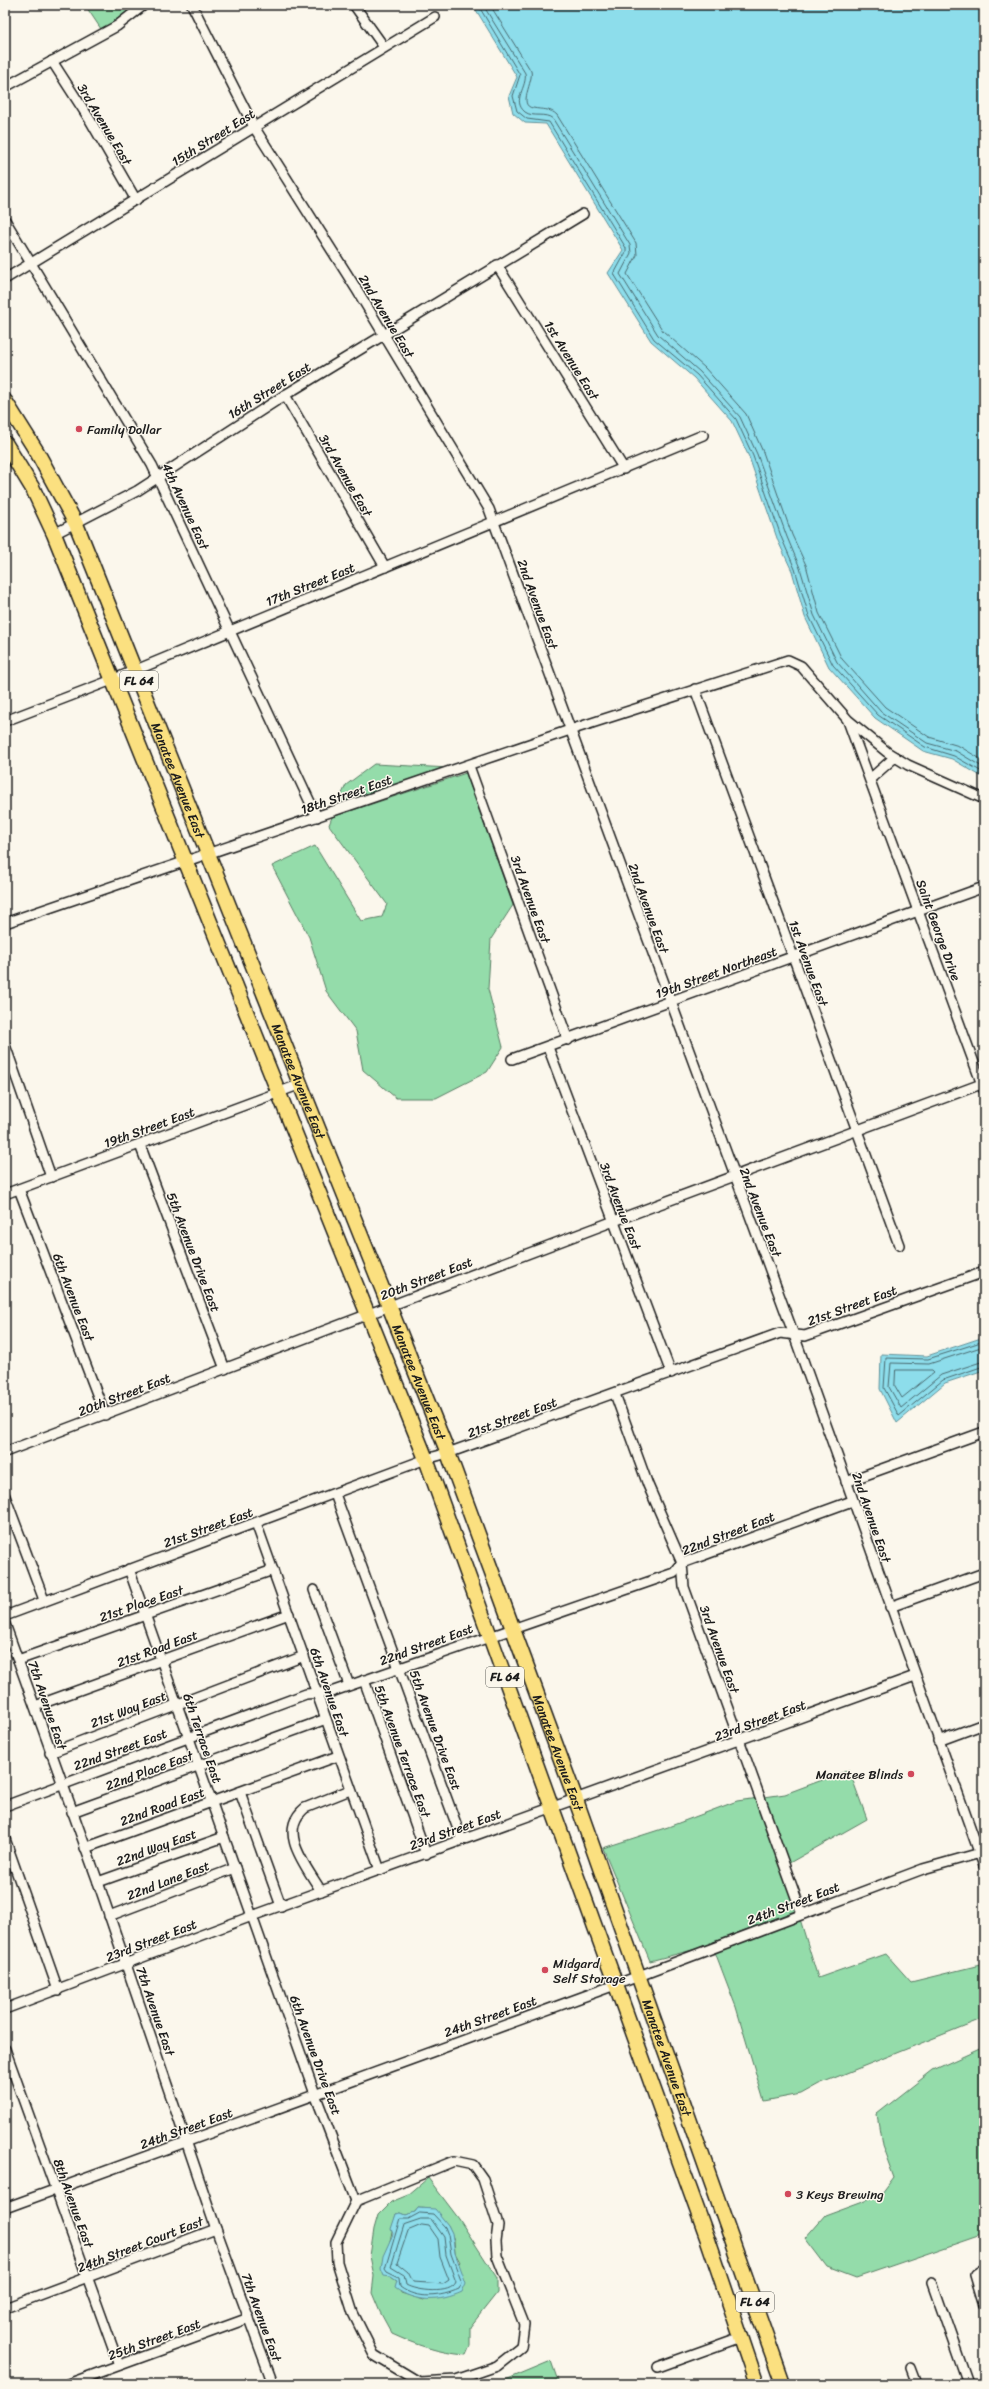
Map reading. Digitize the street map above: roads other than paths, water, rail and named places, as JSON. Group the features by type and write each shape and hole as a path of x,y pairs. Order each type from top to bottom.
{"main road":[{"name":"Manatee Avenue East","path":"5,401 37,452 76,524 391,1306 448,1453 576,1800 736,2246 783,2384"},
{"name":"Manatee Avenue East","path":"5,443 33,489 54,534 369,1314 426,1459 708,2240 757,2384"}],"street":[{"path":"5,87 117,26 144,5"},
{"name":"2nd Avenue East","path":"192,5 254,127 357,290 382,335 488,509 794,1335 938,1741 982,1854 984,1866"},
{"path":"354,5 384,47"},
{"name":"15th Street East","path":"5,279 435,17"},
{"name":"3rd Avenue East","path":"52,61 90,120 136,200"},
{"name":"16th Street East","path":"54,534 76,524 137,491 285,395 583,214"},
{"name":"4th Avenue East","path":"5,220 158,476 317,817"},
{"name":"1st Avenue East","path":"498,265 624,469"},
{"name":"3rd Avenue East","path":"285,395 385,567"},
{"name":"17th Street East","path":"5,721 112,680 703,435"},
{"name":"18th Street East","path":"5,923 469,766 570,730 775,663 792,661 801,666 848,720"},
{"name":"1st Avenue East","path":"695,689 899,1246"},
{"path":"848,720 895,757 908,765 984,799"},
{"name":"Saint George Drive","path":"848,720 983,1085"},
{"path":"870,779 895,757"},
{"name":"3rd Avenue East","path":"469,766 568,1040"},
{"path":"918,912 984,887"},
{"name":"19th Street Northeast","path":"568,1040 918,912"},
{"path":"512,1059 568,1040"},
{"path":"5,1045 51,1177"},
{"name":"3rd Avenue East","path":"548,1047 671,1373"},
{"name":"19th Street East","path":"5,1194 301,1084"},
{"name":"20th Street East","path":"5,1452 857,1129 983,1085"},
{"name":"5th Avenue Drive East","path":"140,1144 225,1369"},
{"name":"6th Avenue East","path":"19,1189 105,1415"},
{"name":"21st Street East","path":"5,1616 44,1600 335,1494 426,1459 448,1453 780,1334 805,1336 984,1272"},
{"name":"3rd Avenue East","path":"615,1394 648,1485 682,1563 684,1587 802,1914"},
{"path":"846,1482 984,1432"},
{"name":"5th Avenue Drive East","path":"335,1494 462,1840"},
{"path":"5,1496 44,1600"},
{"name":"22nd Street East","path":"5,1806 306,1694 318,1693 349,1685 513,1627 674,1573 682,1563 852,1501"},
{"name":"6th Avenue East","path":"256,1523 318,1693 350,1790 380,1870"},
{"name":"6th Terrace East","path":"129,1569 252,1916"},
{"name":"21st Place East","path":"18,1660 273,1570"},
{"path":"890,1607 984,1573"},
{"path":"314,1590 349,1685"},
{"name":"21st Road East","path":"34,1706 289,1614"},
{"name":"7th Avenue East","path":"5,1624 98,1882 216,2229 273,2384"},
{"name":"21st Way East","path":"50,1752 304,1656"},
{"name":"23rd Street East","path":"5,2009 252,1916 739,1742 915,1676"},
{"name":"5th Avenue Terrace East","path":"364,1680 426,1854"},
{"name":"22nd Place East","path":"72,1812 326,1719"},
{"path":"938,1741 984,1724"},
{"name":"22nd Road East","path":"85,1848 338,1756"},
{"path":"321,1891 297,1851 293,1840 292,1826 299,1813 305,1808 350,1790"},
{"path":"240,1792 281,1906"},
{"name":"22nd Way East","path":"98,1882 224,1836"},
{"path":"5,1840 58,1990"},
{"name":"24th Street East","path":"5,2208 615,1985 923,1869 982,1854"},
{"name":"22nd Lane East","path":"109,1916 235,1868"},
{"name":"6th Avenue Drive East","path":"252,1916 356,2201"},
{"name":"8th Avenue East","path":"5,2048 119,2365"},
{"path":"454,2161 473,2165 483,2179 498,2225 496,2241 497,2256 524,2324 521,2347 497,2366 456,2380 419,2382 374,2355 353,2313 337,2262 336,2242 356,2201 454,2161"},
{"name":"24th Street Court East","path":"5,2308 216,2229"},
{"path":"984,2269 978,2272 975,2279 984,2305"},
{"path":"932,2282 968,2384"},
{"name":"25th Street East","path":"68,2384 249,2318"},
{"path":"658,2367 741,2337"},
{"path":"911,2368 917,2384"}],"water":[{"path":"473,5 984,5 984,778 952,759 923,751 875,718 829,667 805,617 792,571 778,541 749,457 732,421 694,378 651,341 608,273 623,250 546,124 525,123 513,113 509,96 517,77"},
{"path":"984,1337 984,1370 945,1383 897,1423 880,1389 881,1354 927,1356"},
{"path":"418,2208 435,2209 448,2225 452,2233 455,2253 466,2283 462,2292 445,2298 419,2298 403,2293 395,2288 397,2281 391,2277 384,2276 381,2269 383,2256 393,2234 391,2229 396,2214 401,2213 406,2215 415,2212"}],"place":[{"name":"Family Dollar","path":"79,429"},
{"name":"Manatee Blinds","path":"911,1774"},
{"name":"Midgard Self Storage","path":"545,1970"},
{"name":"3 Keys Brewing","path":"788,2194"}]}
